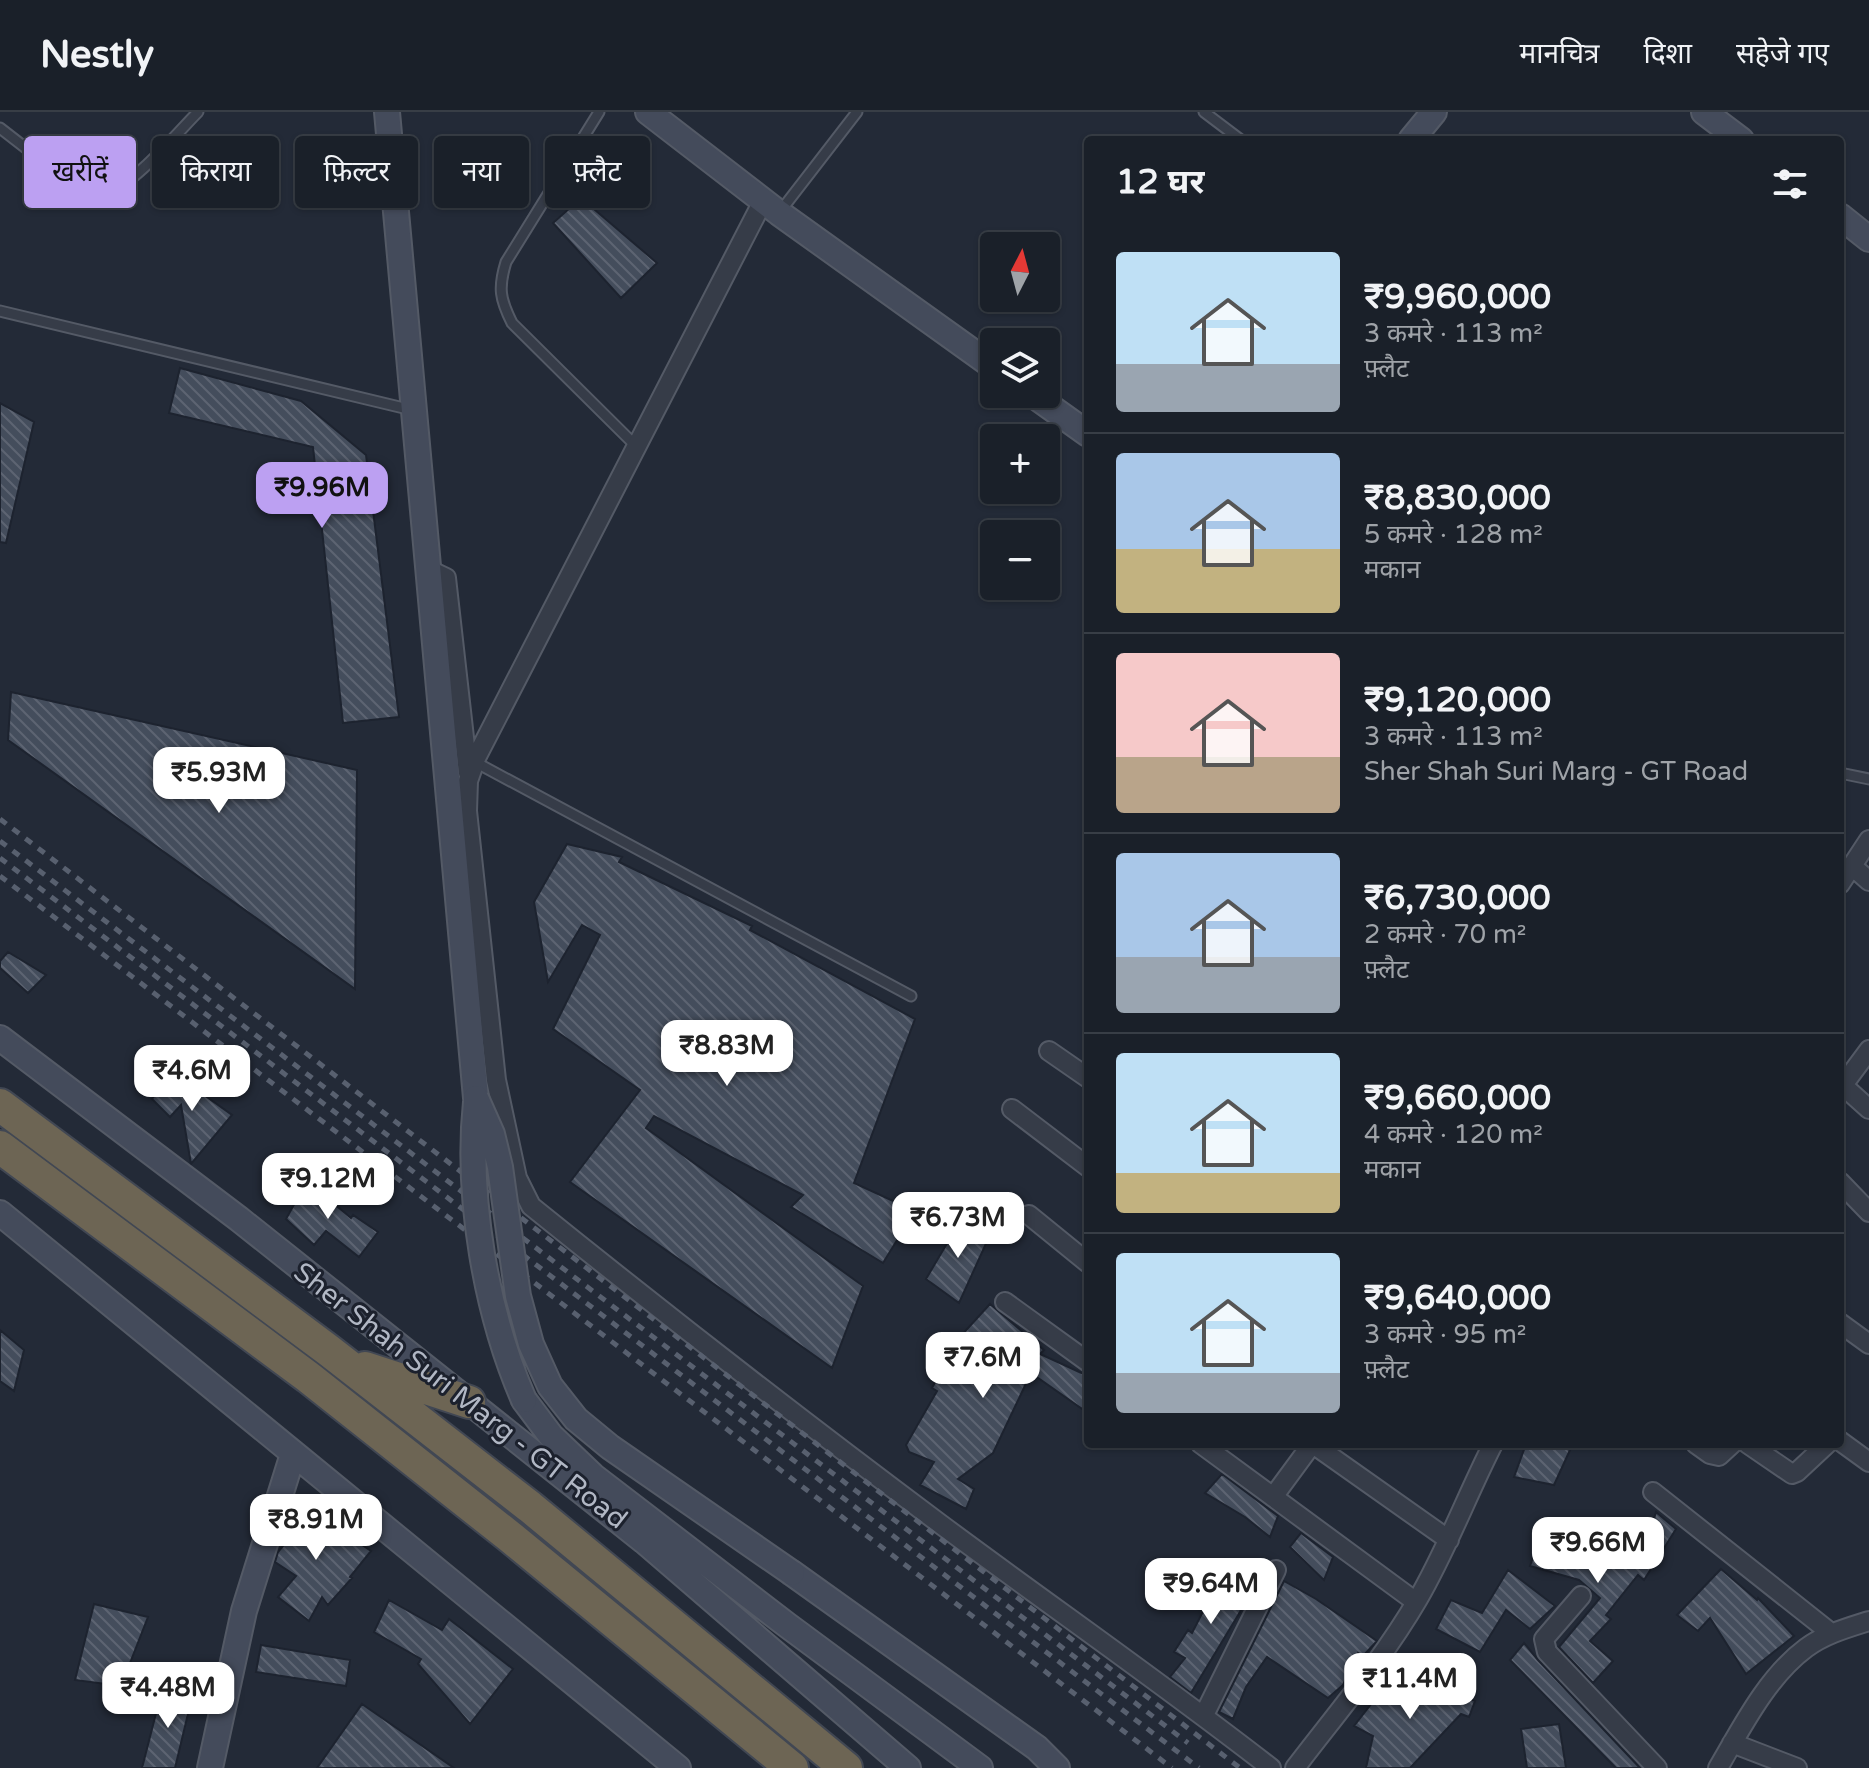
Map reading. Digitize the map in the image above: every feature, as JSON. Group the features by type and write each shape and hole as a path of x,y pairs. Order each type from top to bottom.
{"highway":[{"name":"Sher Shah Suri Marg - GT Road","path":"0,1105 343,1361 530,1507 846,1768"},
{"path":"0,1147 319,1386 509,1536 792,1768"},
{"path":"343,1361 469,1402"}],"street":[{"path":"387,112 476,1098 473,1165 485,1264 506,1360 524,1400 551,1436 605,1485 980,1768"},
{"path":"648,112 771,207 980,357"},
{"path":"1414,136 1434,112"},
{"path":"1704,112 1736,136"},
{"path":"468,781 636,446 771,207"},
{"path":"1844,219 1869,239"},
{"path":"1052,408 1084,431"},
{"path":"427,569 446,578 496,1080 521,1192 531,1206 682,1326 939,1523 1204,1715 1271,1768"},
{"path":"1844,878 1869,840"},
{"path":"1852,866 1869,881"},
{"name":"Sher Shah Suri Marg - GT Road","path":"0,1038 239,1219 644,1541 908,1768"},
{"path":"1844,1080 1869,1050"},
{"path":"1049,1051 1084,1075"},
{"path":"1844,1087 1869,1109"},
{"path":"476,1098 492,1134 500,1167 518,1296 531,1344 550,1386 576,1419 610,1447 1037,1748 1057,1768"},
{"path":"1012,1109 1084,1164"},
{"path":"1844,1186 1869,1212"},
{"path":"0,1213 678,1768"},
{"path":"1029,1215 1084,1260"},
{"path":"1005,1302 1084,1359"},
{"path":"1844,1326 1869,1344"},
{"path":"1844,1444 1869,1462"},
{"path":"1206,1448 1416,1602"},
{"path":"1273,1497 1310,1448"},
{"path":"1319,1448 1449,1540"},
{"path":"1295,1768 1416,1602 1449,1540 1484,1448"},
{"path":"1702,1448 1719,1456 1728,1448"},
{"path":"1754,1448 1792,1474 1823,1448"},
{"path":"210,1768 244,1611 293,1454"},
{"path":"1653,1492 1831,1633"},
{"path":"1204,1715 1276,1570"},
{"path":"1581,1596 1544,1639 1547,1652 1657,1768"},
{"path":"1718,1768 1751,1711 1805,1648 1831,1633 1869,1621"},
{"path":"1732,1743 1797,1768"}],"lane":[{"path":"0,128 76,187 90,192 108,192 125,185 198,112"},
{"path":"599,112 506,262 500,284 503,305 512,323 636,446"},
{"path":"771,207 857,112"},
{"path":"1204,112 1236,136"},
{"path":"0,311 412,410"},
{"path":"475,762 911,996"},
{"path":"1844,774 1869,779"}],"building":[{"path":"570,208 593,208 657,263 621,298 553,223"},
{"path":"180,368 301,401 366,455 399,717 343,723 313,447 169,413"},
{"path":"0,403 34,422 6,543 0,542"},
{"path":"11,692 357,770 355,989 8,740"},
{"path":"567,844 622,857 619,862 752,926 750,930 915,1019 854,1183 915,1211 883,1263 791,1207 803,1195 654,1116 646,1128 863,1286 832,1368 570,1182 640,1090 553,1029 600,935 582,925 548,982 534,902"},
{"path":"8,952 46,975 28,993 0,968 0,961"},
{"path":"172,1072 232,1115 191,1164 181,1105 170,1117 152,1099"},
{"path":"307,1181 351,1218 353,1215 378,1232 359,1257 326,1231 314,1245 286,1219"},
{"path":"962,1218 989,1237 959,1303 926,1279"},
{"path":"990,1304 1044,1350 1040,1354 1084,1374 1084,1410 1031,1373 993,1453 958,1479 974,1489 966,1509 920,1485 934,1462 909,1452 906,1445 937,1391 932,1388 958,1339"},
{"path":"0,1330 24,1350 14,1391 0,1381"},
{"path":"1525,1448 1570,1450 1554,1485 1514,1477"},
{"path":"1222,1474 1278,1516 1270,1537 1245,1517 1205,1493"},
{"path":"296,1499 342,1540 346,1534 371,1551 328,1605 322,1597 309,1621 278,1597 296,1576 275,1562 278,1552 291,1536 285,1531"},
{"path":"1656,1512 1676,1529 1644,1580 1638,1575 1606,1615 1611,1619 1590,1641 1613,1661 1593,1683 1559,1647 1600,1598 1579,1580 1530,1566 1544,1526 1610,1567 1625,1542 1644,1551"},
{"path":"1301,1533 1333,1557 1324,1580 1290,1547"},
{"path":"1225,1559 1251,1586 1240,1612 1191,1693 1170,1677 1185,1658 1174,1652 1188,1630 1192,1633 1214,1590 1209,1585"},
{"path":"1721,1569 1758,1598 1794,1636 1746,1674 1710,1618 1698,1631 1677,1615"},
{"path":"1508,1570 1555,1606 1530,1629 1506,1610 1480,1652 1436,1629 1451,1600 1482,1613"},
{"path":"1284,1581 1377,1641 1363,1656 1358,1653 1343,1685 1328,1698 1267,1657 1246,1687 1233,1719 1219,1712"},
{"path":"389,1600 442,1630 449,1619 513,1669 470,1724 418,1664 421,1659 374,1632"},
{"path":"94,1604 148,1617 121,1686 75,1680"},
{"path":"1524,1643 1640,1768 1616,1768 1510,1660"},
{"path":"261,1645 350,1660 346,1686 256,1672"},
{"path":"1405,1670 1475,1701 1469,1717 1461,1714 1410,1768 1366,1768 1373,1736 1354,1726 1379,1694 1392,1700"},
{"path":"162,1690 193,1693 175,1768 142,1768"},
{"path":"362,1704 454,1768 317,1768"},
{"path":"1559,1724 1566,1768 1527,1768 1521,1729"}],"railway":[{"path":"0,819 1240,1768"},
{"path":"0,841 1188,1743"},
{"path":"0,858 1199,1768"},
{"path":"0,876 1172,1768"}]}
